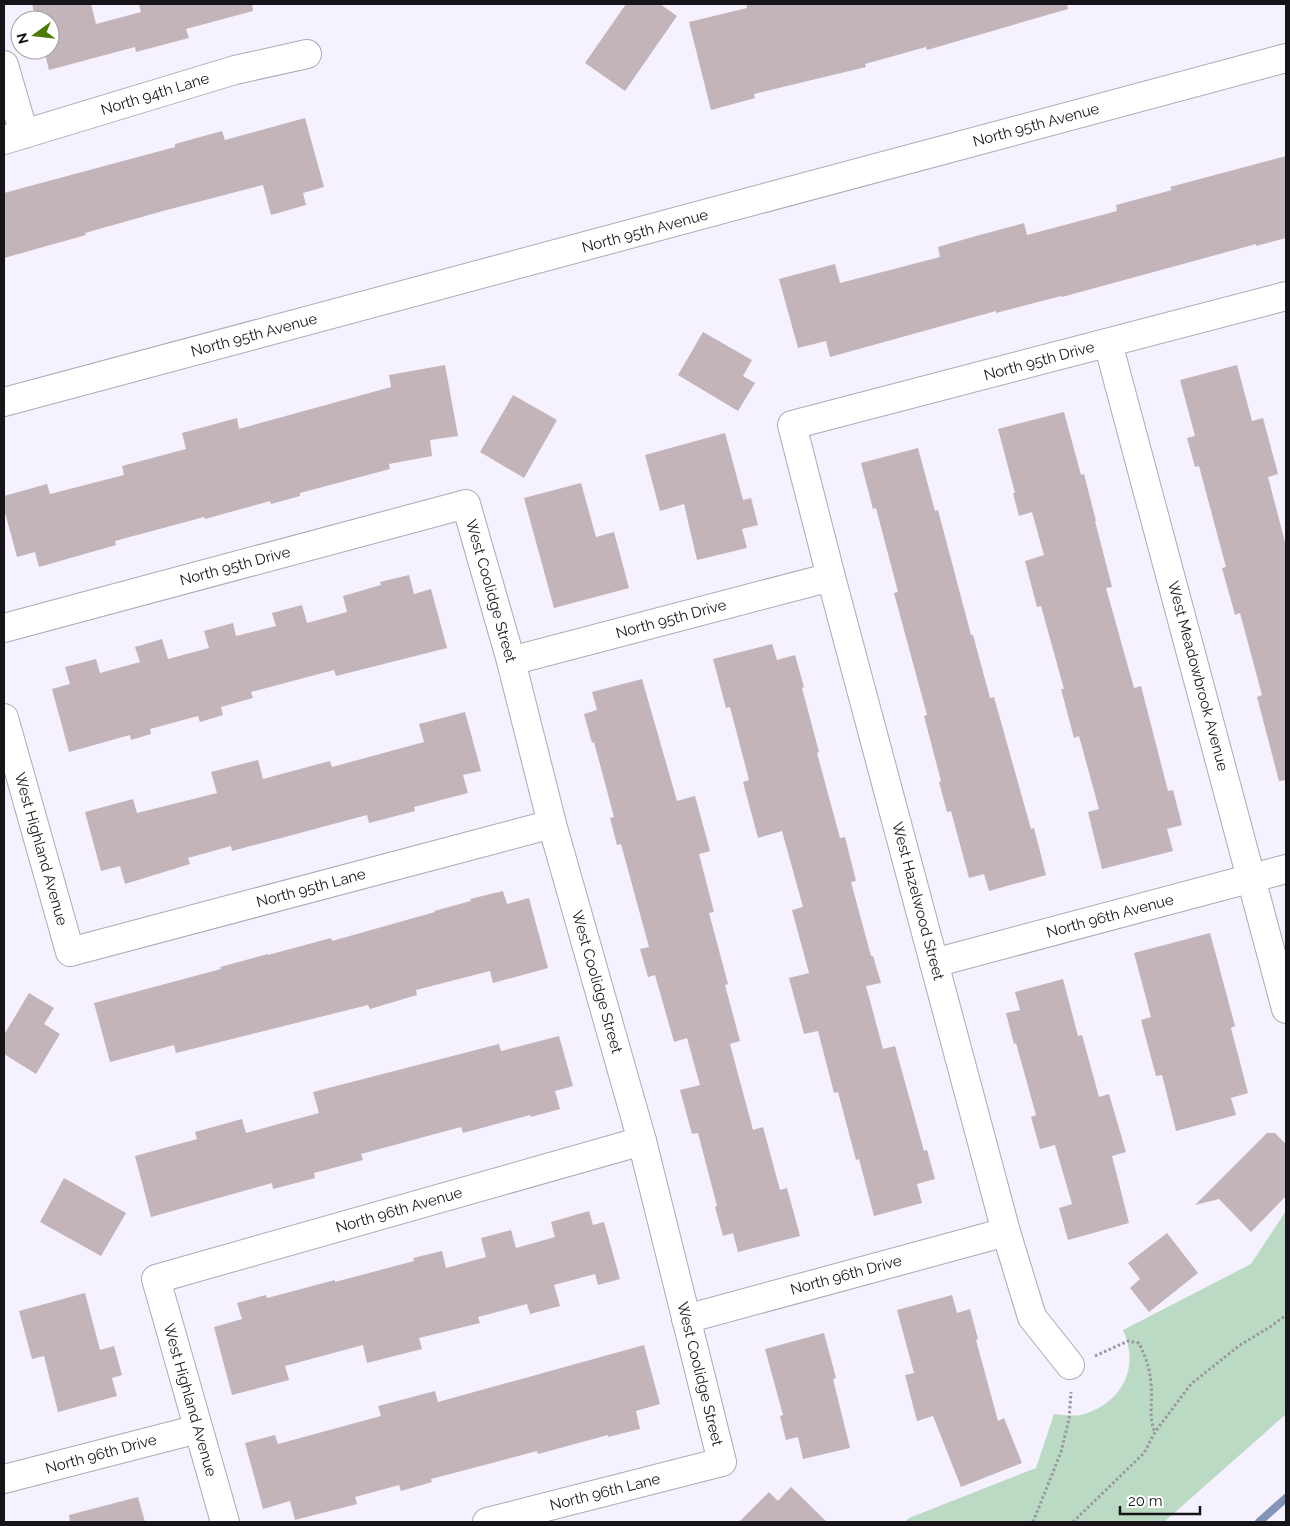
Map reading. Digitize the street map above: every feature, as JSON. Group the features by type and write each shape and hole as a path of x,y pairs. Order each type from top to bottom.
{"street":[{"name":"North 94th Lane","path":"14,137 235,70 307,54"},
{"name":"North 95th Avenue","path":"4,402 1286,58"},
{"path":"4,65 14,137"},
{"name":"North 95th Drive","path":"792,425 1286,296"},
{"name":"West Meadowbrook Avenue","path":"1108,343 1286,1009"},
{"name":"West Hazelwood Street","path":"792,425 1006,1232 1032,1317 1070,1365"},
{"name":"North 95th Drive","path":"4,628 466,504"},
{"name":"West Coolidge Street","path":"466,504 511,661 552,824 642,1141 722,1462"},
{"name":"North 95th Drive","path":"511,661 831,577"},
{"name":"West Highland Avenue","path":"4,718 70,952"},
{"name":"North 95th Lane","path":"70,952 552,824"},
{"name":"North 96th Avenue","path":"934,963 1286,869"},
{"name":"North 96th Avenue","path":"156,1278 642,1141"},
{"name":"North 96th Drive","path":"686,1319 1006,1232"},
{"name":"West Highland Avenue","path":"156,1278 225,1522"},
{"name":"North 96th Drive","path":"4,1479 198,1429"},
{"name":"North 96th Lane","path":"487,1522 722,1462"}],"path":[{"path":"1073,1522 1140,1458 1155,1432 1191,1384 1240,1345 1286,1315"},
{"path":"1033,1522 1061,1452 1069,1419 1072,1379 1070,1365 1084,1361 1128,1341 1139,1343 1148,1361 1152,1426 1155,1432"}],"green space":[{"path":"1286,1211 1286,1414 1164,1522 905,1522 909,1518 1036,1468 1054,1414 1081,1415 1098,1408 1109,1401 1125,1381 1130,1357 1123,1330 1251,1264"}],"building":[{"path":"32,4 91,4 96,24 141,12 139,4 252,4 253,11 186,29 189,38 136,52 135,47 49,70 46,60 60,60 60,10 34,10"},
{"path":"626,4 660,4 677,16 625,91 585,63"},
{"path":"746,4 1067,4 1068,9 927,50 926,47 865,64 866,67 754,94 755,98 711,110 689,22 747,8"},
{"path":"305,118 324,187 303,193 306,205 271,215 263,185 163,211 4,258 4,193 175,147 175,144 222,131 225,140"},
{"path":"1286,156 1286,238 1256,246 1256,244 1062,297 996,313 996,311 830,357 826,341 798,348 779,279 835,264 840,283 940,257 938,247 976,236 1024,223 1027,235 1117,211 1116,205 1172,190 1170,187"},
{"path":"703,332 752,360 743,376 755,383 738,411 678,375"},
{"path":"445,365 458,436 430,440 432,456 389,464 390,469 300,493 300,496 271,504 270,501 115,541 116,545 39,567 35,552 17,557 4,509 4,496 47,484 50,494 124,475 122,466 186,449 182,433 237,418 239,429 391,387 389,375"},
{"path":"1237,365 1252,421 1263,418 1278,474 1268,477 1286,546 1286,780 1279,781 1257,697 1262,695 1240,613 1235,615 1222,568 1226,567 1199,466 1195,467 1187,438 1195,436 1180,380"},
{"path":"513,395 557,420 524,478 480,452"},
{"path":"1064,412 1081,475 1084,474 1096,521 1112,587 1106,588 1134,688 1141,686 1168,791 1173,790 1182,825 1167,829 1173,851 1102,869 1088,812 1099,809 1079,736 1074,738 1061,689 1064,689 1041,606 1037,607 1025,561 1044,555 1032,512 1019,516 1013,493 1015,493 998,429"},
{"path":"725,433 743,500 751,498 758,525 742,529 747,548 697,560 684,504 660,511 645,455"},
{"path":"918,448 935,511 938,510 971,635 973,635 990,698 994,697 1031,829 1034,828 1046,875 989,891 984,874 969,878 951,811 947,812 924,716 927,715 894,593 898,592 876,508 873,509 861,463"},
{"path":"581,483 596,537 614,532 629,588 554,608 524,498"},
{"path":"409,575 414,594 431,589 447,648 336,676 334,670 251,692 253,698 221,707 223,715 200,722 198,716 150,729 151,734 131,740 130,735 69,752 52,689 70,684 65,667 96,659 100,673 140,662 135,647 162,639 168,659 209,648 204,631 233,623 236,636 276,626 272,613 302,605 307,623 347,612 343,596 381,585 380,582"},
{"path":"772,644 777,660 795,655 819,752 817,753 840,838 845,837 856,881 851,882 871,956 873,956 881,983 866,986 883,1049 895,1046 924,1151 927,1150 935,1179 917,1184 922,1203 874,1216 859,1159 856,1160 838,1092 834,1093 818,1031 804,1034 789,978 809,973 792,910 803,907 782,831 758,838 743,782 749,780 730,707 726,708 713,659"},
{"path":"642,679 677,801 695,796 710,851 699,854 714,912 709,913 728,984 725,985 740,1041 730,1044 753,1130 763,1127 780,1190 787,1188 800,1236 738,1252 733,1233 723,1236 698,1133 692,1134 680,1090 700,1085 687,1038 674,1042 655,975 648,977 640,949 649,947 621,844 617,845 610,818 614,817 594,742 592,743 584,714 597,710 592,692"},
{"path":"465,712 481,771 463,775 468,793 414,807 415,811 369,823 367,815 232,851 231,846 188,858 190,864 125,884 120,866 101,871 85,812 133,799 137,813 217,793 211,772 258,760 263,779 330,761 332,767 424,742 419,724"},
{"path":"503,891 507,904 529,898 548,968 493,983 490,971 416,990 417,995 370,1009 368,1005 176,1053 174,1045 110,1062 94,1003 221,969 220,967 268,954 331,938 332,941 435,912 471,901 470,899"},
{"path":"1210,933 1235,1026 1231,1028 1248,1093 1231,1098 1236,1115 1176,1131 1162,1075 1156,1076 1141,1020 1151,1017 1134,953"},
{"path":"1063,979 1078,1036 1082,1035 1099,1097 1109,1094 1126,1152 1112,1156 1129,1223 1068,1240 1059,1208 1072,1204 1055,1145 1040,1149 1031,1117 1036,1115 1006,1013 1020,1010 1015,992"},
{"path":"29,993 54,1008 44,1024 60,1034 36,1074 4,1054 4,1035"},
{"path":"559,1036 573,1086 555,1091 560,1109 463,1133 461,1127 361,1154 363,1160 314,1173 315,1178 273,1189 272,1183 151,1217 135,1156 197,1139 195,1132 242,1119 246,1133 319,1113 313,1092 499,1044 501,1051"},
{"path":"1267,1133 1275,1133 1286,1144 1286,1196 1251,1232 1219,1199 1195,1205"},
{"path":"64,1178 126,1213 101,1256 40,1222"},
{"path":"589,1211 593,1225 604,1222 620,1279 598,1285 595,1274 554,1285 560,1306 530,1314 527,1304 478,1317 480,1323 419,1338 422,1349 367,1363 363,1345 285,1366 289,1380 232,1395 214,1327 242,1319 237,1303 266,1295 267,1298 335,1280 335,1282 414,1261 413,1258 442,1251 446,1268 486,1257 481,1238 511,1230 516,1248 555,1237 551,1222"},
{"path":"1167,1233 1198,1273 1149,1312 1130,1288 1140,1279 1128,1263"},
{"path":"85,1293 100,1350 114,1346 122,1375 112,1378 117,1396 58,1412 44,1356 32,1359 19,1311"},
{"path":"952,1295 957,1313 970,1309 978,1339 976,1340 998,1421 1004,1418 1022,1463 961,1487 933,1416 917,1421 905,1375 914,1373 897,1310"},
{"path":"824,1333 836,1378 833,1379 850,1448 803,1459 798,1437 786,1440 780,1416 783,1415 765,1349"},
{"path":"644,1345 660,1404 636,1411 640,1429 608,1437 608,1435 538,1454 537,1451 431,1479 432,1482 401,1491 399,1485 355,1497 357,1504 295,1520 290,1501 263,1509 245,1443 275,1435 278,1444 381,1416 378,1406 435,1391 438,1402"},
{"path":"791,1487 827,1522 739,1522 769,1492 778,1501"},
{"path":"138,1497 145,1522 70,1522 69,1515"}],"waterway":[{"path":"1259,1522 1286,1498"}]}
